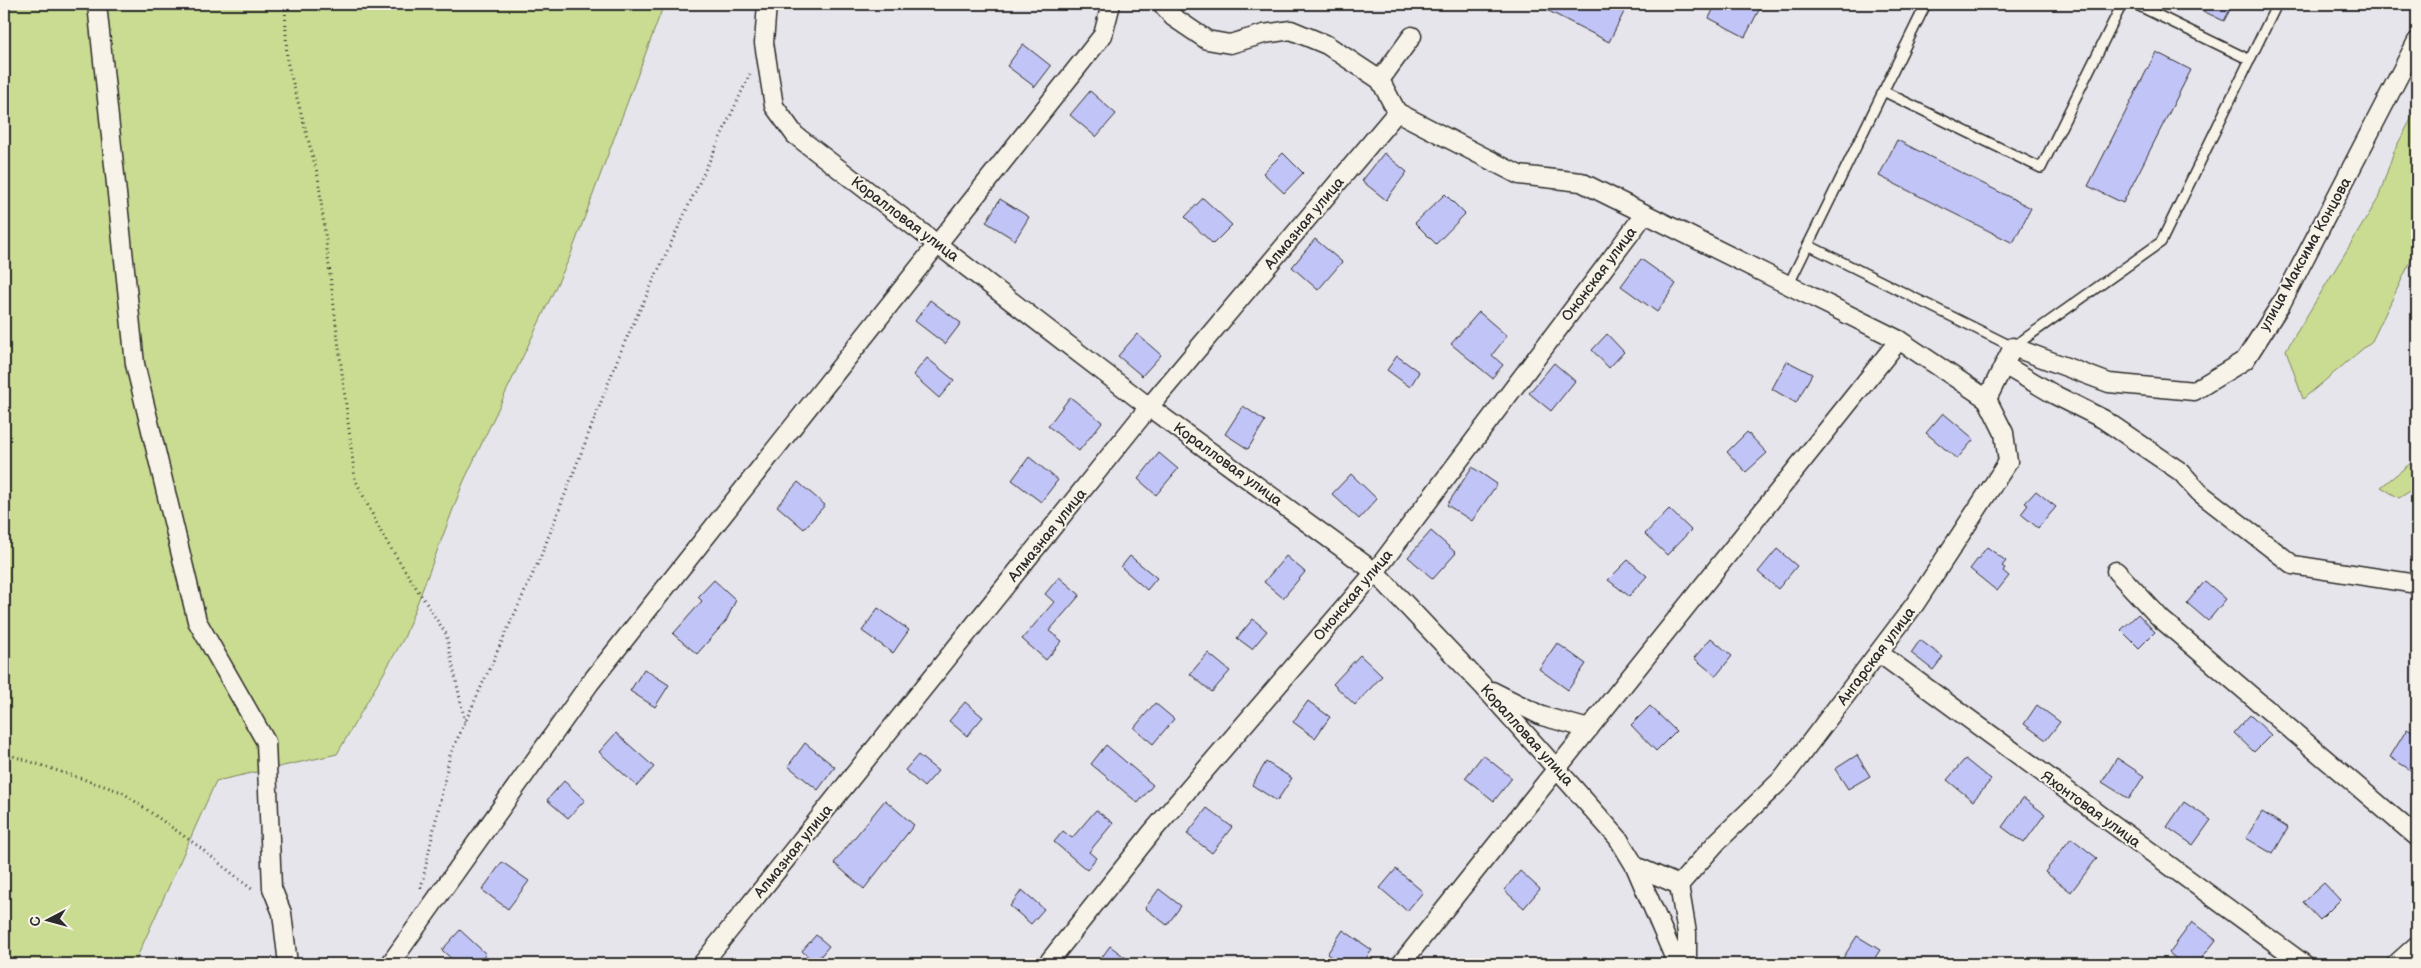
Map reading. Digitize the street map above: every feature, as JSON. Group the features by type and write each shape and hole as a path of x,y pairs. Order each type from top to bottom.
{"street":[{"path":"97,4 135,364 197,621 266,742 272,888 282,913 288,964"},
{"name":"Коралловая улица","path":"767,4 764,43 774,106 796,135 1149,408 1375,572 1558,768 1618,838 1635,866 1677,964"},
{"path":"390,964 590,683 1103,35 1112,4"},
{"path":"1162,4 1173,17 1207,40 1230,44 1264,34 1291,30 1327,45 1380,80 1397,112 1519,175 1581,182 1644,215 1899,340 1987,399 2013,346"},
{"path":"1380,80 1412,36"},
{"name":"улица Максима Концова","path":"2013,346 2109,382 2194,392 2245,360 2281,304 2417,42"},
{"name":"Алмазная улица","path":"702,964 1149,408 1397,112"},
{"name":"Ононская улица","path":"1047,964 1152,832 1375,572 1644,215"},
{"path":"1401,964 1899,340"},
{"path":"2004,365 2103,419 2173,467 2200,493 2293,565 2417,584"},
{"name":"Ангарская улица","path":"1679,885 1717,842 1784,777 1915,604 2008,462 2004,433 1987,399"},
{"path":"2116,571 2160,619 2417,837"},
{"name":"Яхонтовая улица","path":"1879,653 2304,964"},
{"path":"1483,686 1542,716 1589,729"},
{"path":"1635,866 1679,885 1687,933 1687,964"},
{"path":"2396,964 2417,945"}],"lane":[{"path":"1788,286 1926,4"},
{"path":"1883,91 2041,168 2122,4"},
{"path":"2135,4 2250,60"},
{"path":"1808,246 2013,346 2160,242 2277,4"}],"path":[{"path":"285,4 287,61 318,176 355,479 383,536 446,634 465,723"},
{"path":"421,890 450,755 541,556 622,348 752,70"},
{"path":"4,753 122,792 198,846 259,895"}],"green space":[{"path":"4,4 664,4 569,259 463,483 404,638 337,754 216,781 134,964 4,964"},
{"path":"2417,108 2417,248 2372,341 2303,399 2286,350 2378,199 2394,151"},
{"path":"2417,458 2417,487 2399,498 2381,487"}],"building":[{"path":"1535,4 1628,4 1609,42"},
{"path":"1716,4 1762,4 1745,37 1709,18"},
{"path":"2188,4 2233,4 2224,21"},
{"path":"1023,44 1051,66 1035,87 1007,66"},
{"path":"2156,52 2191,70 2123,203 2088,186"},
{"path":"1090,91 1116,114 1096,137 1070,115"},
{"path":"1897,140 2031,208 2013,243 1879,176"},
{"path":"1283,153 1303,173 1284,193 1263,173"},
{"path":"1384,153 1407,172 1386,200 1362,181"},
{"path":"1445,194 1465,214 1436,244 1415,223"},
{"path":"1203,198 1232,225 1213,244 1185,217"},
{"path":"1000,199 1029,217 1015,240 986,222"},
{"path":"1315,239 1342,262 1318,290 1292,267"},
{"path":"1641,259 1676,284 1657,312 1621,286"},
{"path":"930,300 961,323 945,344 915,321"},
{"path":"1479,312 1507,336 1492,355 1503,365 1492,378 1451,344"},
{"path":"1137,334 1161,355 1142,376 1118,356"},
{"path":"1607,334 1624,352 1609,368 1592,350"},
{"path":"1397,356 1419,372 1410,387 1387,370"},
{"path":"927,358 954,380 939,398 913,375"},
{"path":"1787,361 1812,374 1796,403 1772,389"},
{"path":"1554,363 1575,381 1551,411 1529,393"},
{"path":"1070,397 1102,422 1079,451 1048,426"},
{"path":"1243,406 1265,421 1248,449 1225,434"},
{"path":"1943,413 1974,439 1957,459 1926,433"},
{"path":"1747,432 1767,453 1746,472 1727,452"},
{"path":"1159,453 1178,469 1156,495 1138,479"},
{"path":"1029,457 1058,480 1041,502 1012,480"},
{"path":"1472,467 1497,484 1472,521 1447,505"},
{"path":"1351,474 1377,499 1359,519 1332,494"},
{"path":"798,482 825,505 804,529 777,506"},
{"path":"2036,491 2056,507 2038,528 2021,514 2028,505 2025,503"},
{"path":"1669,509 1691,530 1667,555 1645,534"},
{"path":"1431,531 1456,553 1433,579 1408,557"},
{"path":"1987,547 2006,561 2002,566 2005,568 2003,571 2009,576 1997,591 1970,569"},
{"path":"1777,549 1797,566 1778,589 1758,572"},
{"path":"1130,556 1157,578 1147,590 1121,567"},
{"path":"1286,556 1305,572 1283,598 1264,582"},
{"path":"1628,560 1647,576 1629,596 1608,580"},
{"path":"1059,577 1080,595 1049,631 1062,641 1046,660 1022,639 1054,602 1045,594"},
{"path":"714,580 736,600 726,621 697,654 673,634 702,601 698,597"},
{"path":"2205,581 2226,599 2208,621 2187,603"},
{"path":"878,608 909,630 893,653 862,631"},
{"path":"2138,614 2155,632 2139,648 2121,630"},
{"path":"1253,619 1267,631 1252,649 1237,638"},
{"path":"1711,638 1732,656 1716,676 1694,658"},
{"path":"1920,640 1943,657 1933,670 1911,653"},
{"path":"1557,643 1586,664 1568,690 1539,669"},
{"path":"1208,653 1230,671 1212,692 1190,674"},
{"path":"1360,655 1382,676 1355,705 1333,684"},
{"path":"644,669 669,685 655,707 630,691"},
{"path":"1308,701 1330,717 1315,738 1293,722"},
{"path":"965,702 983,717 967,736 949,721"},
{"path":"1155,703 1174,719 1153,744 1134,728"},
{"path":"2037,705 2060,722 2046,740 2024,724"},
{"path":"1650,706 1676,731 1656,751 1631,725"},
{"path":"2250,715 2271,735 2254,752 2234,733"},
{"path":"2407,729 2417,735 2417,763 2412,771 2390,757"},
{"path":"616,733 654,767 637,786 599,752"},
{"path":"805,743 835,767 818,790 788,766"},
{"path":"1106,745 1153,785 1138,803 1091,764"},
{"path":"918,755 938,771 924,787 905,770"},
{"path":"1483,755 1512,778 1494,801 1465,778"},
{"path":"1857,755 1870,776 1848,789 1835,769"},
{"path":"2117,758 2144,776 2129,799 2102,782"},
{"path":"1965,759 1991,780 1973,801 1947,780"},
{"path":"1266,762 1292,778 1277,801 1252,785"},
{"path":"564,781 585,800 568,818 547,800"},
{"path":"2023,798 2045,814 2024,843 2002,827"},
{"path":"885,800 914,825 864,889 834,863"},
{"path":"2184,802 2211,820 2193,845 2167,827"},
{"path":"1207,808 1232,827 1212,853 1187,834"},
{"path":"1096,810 1113,823 1089,852 1096,858 1087,870 1054,842 1063,831 1072,838"},
{"path":"2262,812 2288,828 2273,854 2246,838"},
{"path":"2071,838 2097,858 2071,892 2045,872"},
{"path":"502,862 529,881 508,909 482,890"},
{"path":"1396,869 1423,892 1407,911 1380,888"},
{"path":"1520,871 1540,889 1524,908 1504,890"},
{"path":"2324,883 2340,900 2320,920 2303,902"},
{"path":"1159,889 1181,906 1167,925 1145,908"},
{"path":"1022,890 1044,909 1031,924 1010,906"},
{"path":"2192,922 2216,940 2197,964 2183,964 2169,953"},
{"path":"460,930 486,954 477,964 457,964 442,950"},
{"path":"1343,930 1372,950 1362,964 1341,964 1327,954"},
{"path":"816,935 829,946 815,963 802,951"},
{"path":"1857,936 1880,950 1871,964 1853,964 1843,958"},
{"path":"1110,946 1134,964 1097,964"}]}
